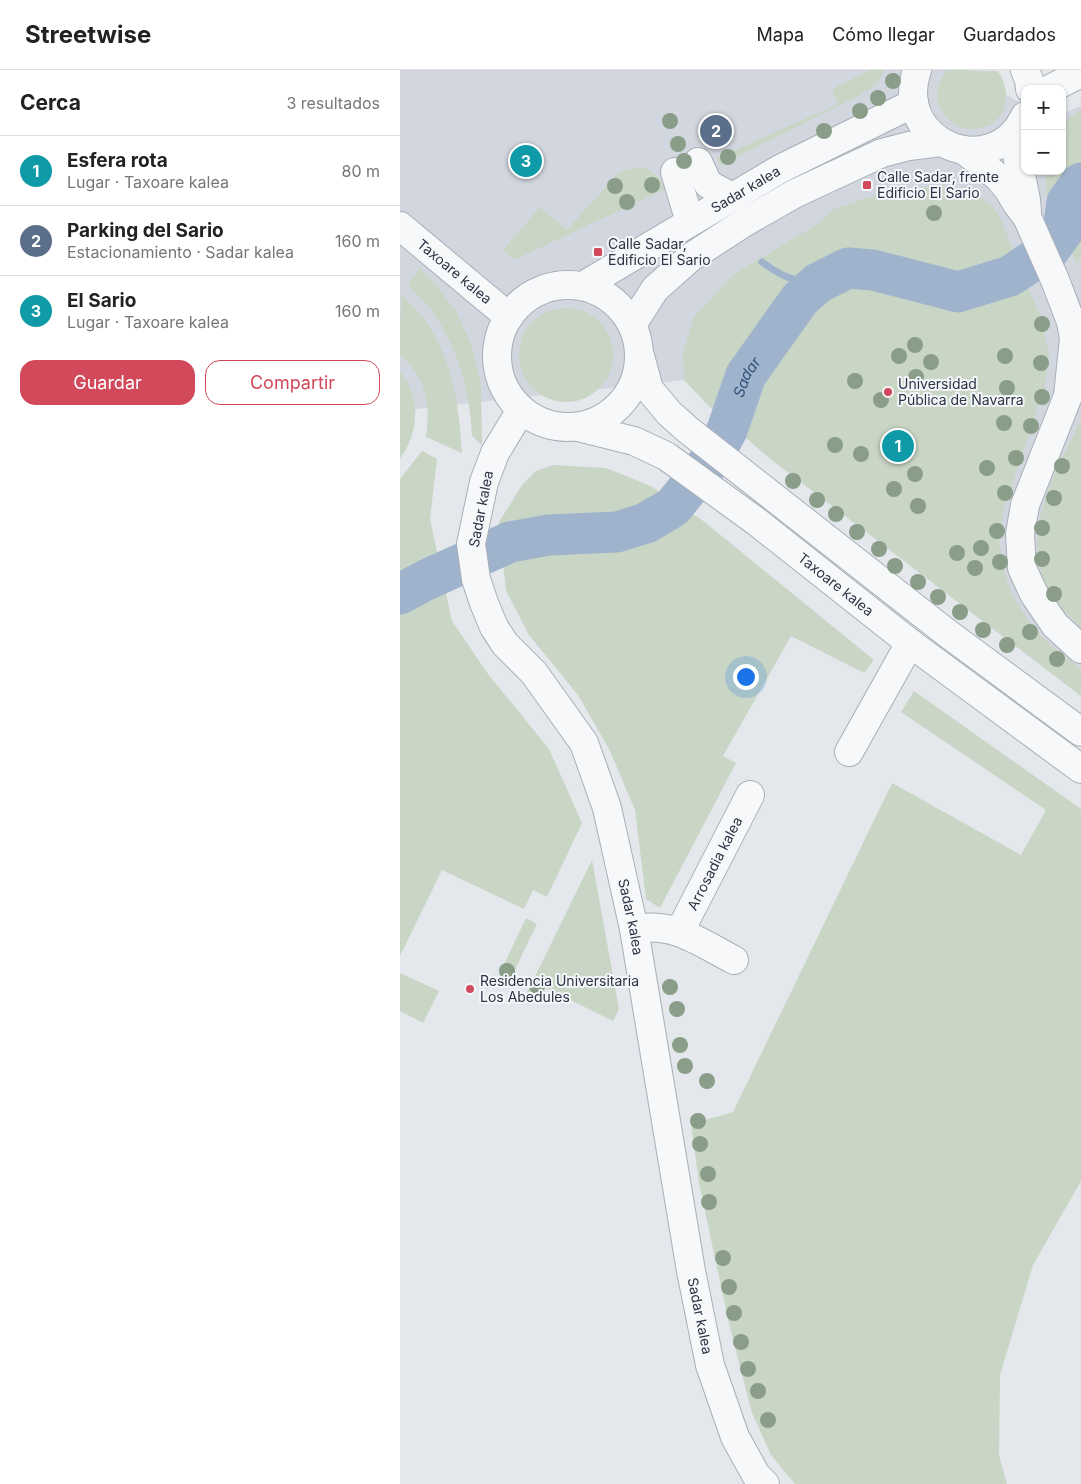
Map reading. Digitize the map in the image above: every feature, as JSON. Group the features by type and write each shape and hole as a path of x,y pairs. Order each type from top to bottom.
{"street":[{"path":"917,70 913,91 914,103 919,119 929,133 998,177 1023,207 1071,322 1074,338 1068,396 1025,505 1020,534 1022,568 1034,594 1055,624 1081,649"},
{"path":"1025,70 1030,85"},
{"path":"1058,85 1081,73"},
{"name":"Sadar kalea","path":"583,286 780,169 914,103"},
{"name":"Sadar kalea","path":"632,325 655,290 690,257 794,194 882,153 909,146 982,150 998,145 1012,135 1021,122"},
{"path":"1021,128 1016,150 1023,207"},
{"path":"690,222 687,167 708,184 732,197"},
{"name":"Taxoare kalea","path":"400,226 509,317"},
{"path":"640,356 637,376 628,394 615,410 598,421 578,427 558,427 538,421 521,410 508,394 499,375 497,355 500,335 509,317 523,301 542,290 562,285 583,286 605,295 623,311 632,325 649,389 669,413 750,480 947,633 1081,732"},
{"name":"Sadar kalea","path":"521,410 495,453 488,469 471,544 476,579 494,627 505,644 534,673 584,743 607,808 634,929 691,1271 710,1365 735,1437 756,1475 765,1484"},
{"name":"Taxoare kalea","path":"578,427 634,441 666,456 732,504 910,643 1081,769"},
{"path":"849,752 910,643"},
{"name":"Arrosadia kalea","path":"680,931 750,795"},
{"path":"634,929 650,926 680,931 734,960"}],"shaded area":[{"name":"Universidad Pública de Navarra","path":"400,70 965,70 1021,104 1021,175 1066,175 1066,112 1081,106 1081,696 768,457 708,405 684,380 416,409 413,430 404,453 400,458"}],"green space":[{"path":"871,70 884,70 878,82 860,95 720,165 717,158 838,104 832,89"},
{"path":"947,70 998,71 1003,80 1006,99 1001,115 995,122 986,127 968,129 949,120 940,108 937,94 940,82"},
{"path":"1081,110 1081,258 1076,263 1047,196 1045,175 1066,175 1066,121"},
{"path":"642,167 656,175 665,189 514,260 503,250 540,207 567,230 618,173"},
{"path":"913,188 969,188 992,206 999,215 1042,321 1049,356 1045,386 1003,512 999,541 1004,570 1012,594 1032,626 1050,645 1081,669 1081,696 768,457 708,405 684,380 683,352 694,317 733,275 816,225 832,210 881,193"},
{"path":"420,268 438,287 457,313 472,347 481,385 482,445 472,436 469,403 456,355 432,311 408,285"},
{"path":"401,294 426,322 444,356 450,372 457,403 462,453 426,437 428,414 425,392 416,373 400,355"},
{"path":"566,308 584,312 599,322 609,337 613,355 609,373 599,388 584,398 566,402 548,398 533,388 523,373 519,355 523,337 533,322 548,312"},
{"path":"400,372 412,392 415,415 411,438 400,458"},
{"path":"1081,420 1081,628 1061,609 1052,597 1042,574 1038,551 1038,529 1050,485"},
{"path":"422,451 437,459 430,519 452,621 488,674 549,749 582,823 547,897 533,890 524,909 442,870 400,956 400,479"},
{"path":"553,465 606,468 651,486 702,520 874,660 864,673 791,636 723,756 736,763 660,908 646,899 635,810 610,751 578,695 529,635 506,591 499,522 522,485 536,471"},
{"path":"914,691 1081,809 1081,1181 1033,1265 1000,1375 999,1455 1007,1484 795,1484 771,1455 752,1413 729,1324 699,1183 691,1124 733,1112 892,783 1021,855 1046,810 901,712"},
{"path":"592,860 619,1009 613,1021 546,988 538,1004 525,997"},
{"path":"526,918 537,924 510,980 499,975"},
{"path":"400,973 439,991 423,1023 400,1011"}],"waterway":[{"name":"Sadar","path":"400,594 426,580 510,542 549,535 617,532 646,523 673,507 713,457 727,430 746,375 800,299 818,283 848,268 873,270 958,292 1010,276 1049,250 1063,231 1067,202 1081,183"},
{"path":"762,262 788,277 818,283"}],"place":[{"name":"Parking del Sario","path":"716,131"},
{"name":"El Sario","path":"526,161"},
{"name":"Calle Sadar, frente Edificio El Sario","path":"867,185"},
{"name":"Calle Sadar, Edificio El Sario","path":"598,252"},
{"name":"Universidad Pública de Navarra","path":"888,392"},
{"name":"Esfera rota","path":"898,446"},
{"name":"Residencia Universitaria Los Abedules","path":"470,989"}]}
